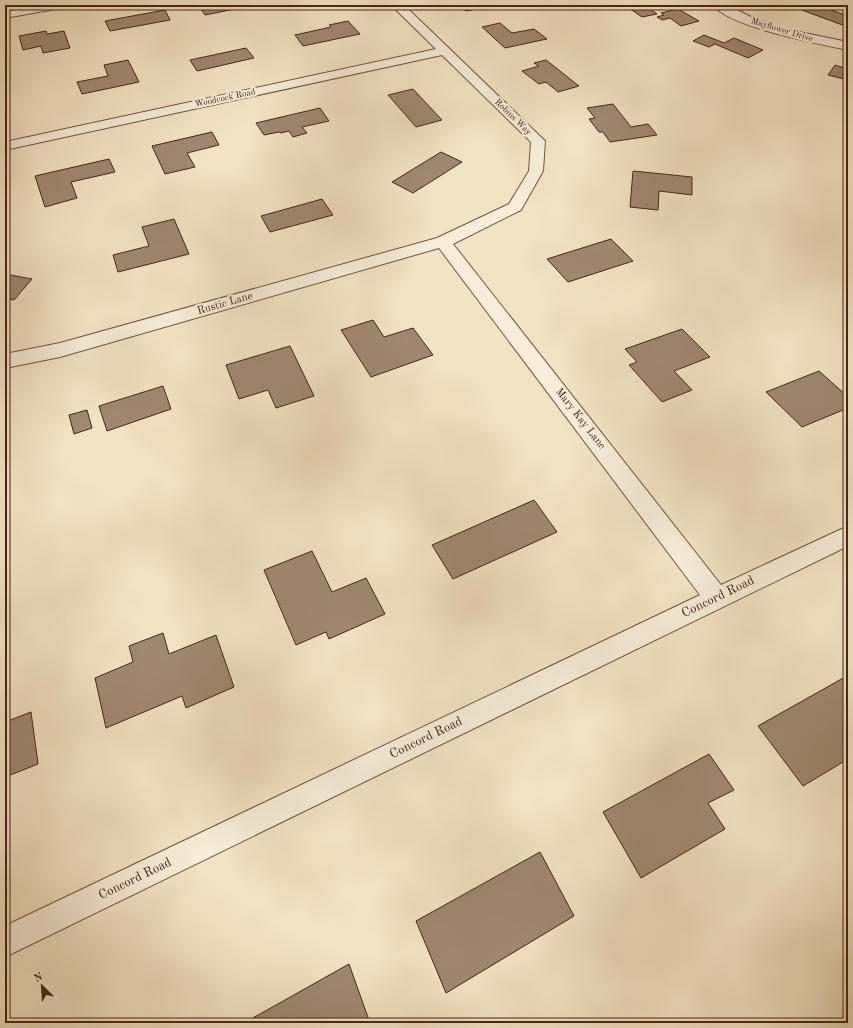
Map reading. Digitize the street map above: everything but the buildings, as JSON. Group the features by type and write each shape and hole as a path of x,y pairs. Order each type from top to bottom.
{"street":[{"path":"5,15 61,5"},
{"name":"Robins Way","path":"397,5 538,141 536,171 515,206 443,242"},
{"name":"Mayflower Drive","path":"719,5 736,16 807,38 848,46"},
{"name":"Woodcock Road","path":"5,146 445,51"},
{"name":"Rustic Lane","path":"5,360 60,350 443,242"},
{"name":"Mary Kay Lane","path":"443,242 716,597"},
{"name":"Concord Road","path":"5,942 848,534"}]}
